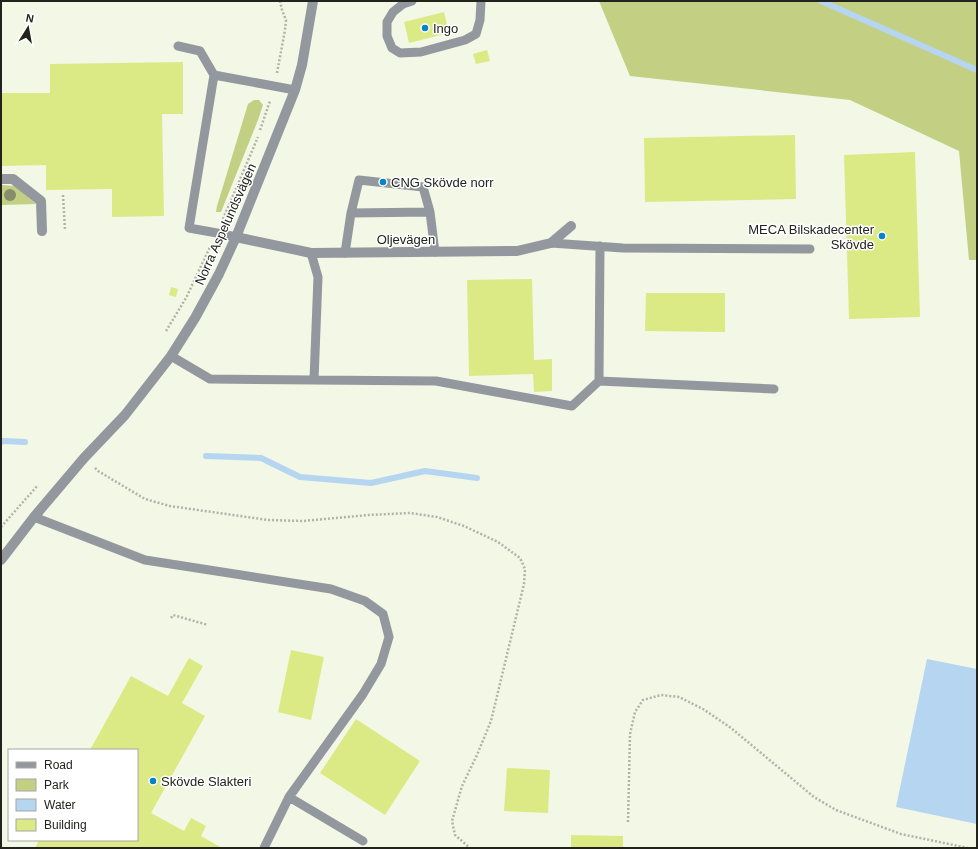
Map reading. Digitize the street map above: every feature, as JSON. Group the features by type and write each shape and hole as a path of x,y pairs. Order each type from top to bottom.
{"street":[{"name":"Norra Aspelundsvägen","path":"1,560 34,517 84,458 125,415 171,356 195,318 219,274 236,237 295,90 302,65 313,1"},
{"path":"1,179 12,179 41,201 42,231"},
{"name":"Oljevägen","path":"236,237 311,253 517,251 550,243 572,226"}],"lane":[{"path":"412,1 403,4 393,12 387,22 387,36 392,48 400,53 421,52 465,40 476,34 480,20 481,1"},
{"path":"178,46 200,51 214,75 189,228 236,237"},
{"path":"214,75 295,90"},
{"path":"345,253 351,213 359,180 423,187 430,212 435,252"},
{"path":"351,213 430,212"},
{"path":"550,243 623,248 810,249"},
{"path":"599,381 600,246"},
{"path":"311,253 318,277 314,380"},
{"path":"171,356 210,379 436,381 572,406 599,381 774,389"},
{"path":"34,517 145,560 330,589 365,601 383,614 389,637 381,664 363,694 289,797 264,848"},
{"path":"289,797 363,841"}],"path":[{"path":"166,332 186,298 217,233 261,129 274,87 286,30 286,20 280,1"},
{"path":"63,195 65,230"},
{"path":"1,527 42,482"},
{"path":"171,618 173,615 208,625"},
{"path":"628,822 630,734 635,712 643,700 661,695 679,697 703,709 731,728 814,797 836,810 901,834 968,848"}],"green space":[{"path":"599,1 977,1 977,260 969,260 959,151 850,100 630,76"},
{"path":"254,100 259,100 263,105 258,120 221,212 216,212 248,104"},
{"path":"1,185 15,186 36,204 1,205"}],"water":[{"path":"927,659 977,669 977,824 896,807"}],"building":[{"path":"444,12 449,33 409,43 404,22"},
{"path":"487,50 490,61 476,64 473,54"},
{"path":"183,62 183,114 162,114 164,216 112,217 112,189 46,190 46,165 1,166 1,93 50,93 50,64"},
{"path":"795,135 796,199 645,202 644,138"},
{"name":"MECA Bilskadecenter Skövde","path":"915,152 920,317 849,319 844,155"},
{"path":"532,279 534,360 552,359 552,391 534,392 533,374 469,376 467,280"},
{"path":"171,287 178,289 176,297 169,295"},
{"path":"646,293 725,293 725,332 645,331"},
{"path":"291,650 324,657 311,720 278,712"},
{"name":"Skövde Slakteri","path":"189,658 203,666 182,703 205,716 151,813 184,831 191,818 206,826 201,836 222,848 35,848 38,841 138,841 138,749 91,749 131,676 168,696"},
{"path":"356,719 420,761 385,815 320,773"},
{"path":"507,768 550,770 548,813 504,811"},
{"path":"571,835 623,836 623,848 571,848"}],"waterway":[{"path":"821,1 977,70"},
{"path":"1,442 25,442"},
{"path":"206,456 261,458 300,477 371,483 425,471 477,478"}],"place":[{"name":"Ingo","path":"425,28"},
{"name":"CNG Skövde norr","path":"383,182"},
{"name":"MECA Bilskadecenter Skövde","path":"882,236"},
{"name":"Skövde Slakteri","path":"153,781"}]}
